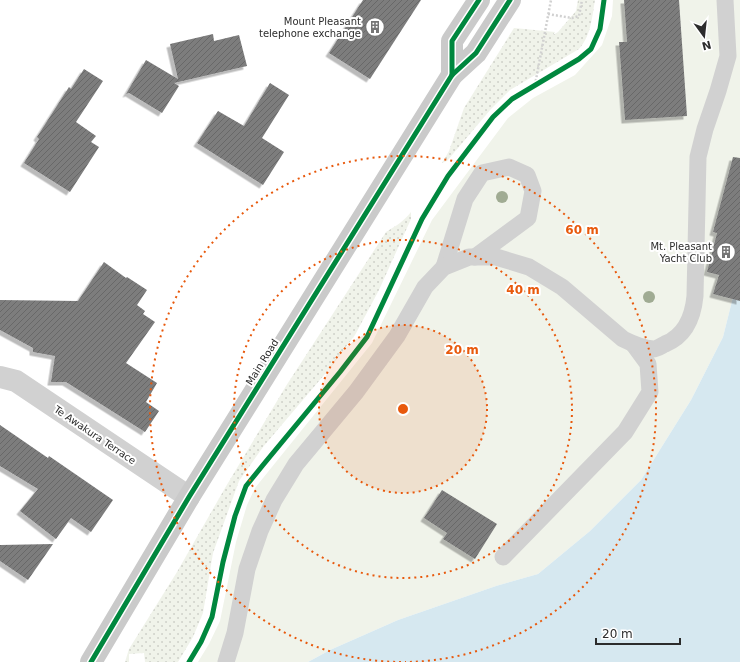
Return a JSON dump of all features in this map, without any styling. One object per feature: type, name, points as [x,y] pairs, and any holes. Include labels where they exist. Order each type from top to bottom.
[{"type":"main road","points":[[452,75],[452,42],[479,0]]},
{"type":"main road","name":"Main Road","points":[[91,662],[189,497],[452,75],[476,53],[510,0]]},
{"type":"street","name":"Te Awakura Terrace","points":[[0,377],[16,381],[189,497]]},
{"type":"lane","points":[[226,662],[235,633],[247,569],[260,531],[274,500],[296,464],[356,392],[397,336],[425,287],[444,267],[469,257],[496,257],[529,266],[562,287],[624,339],[634,345],[654,349],[672,341],[686,326],[693,311],[698,157],[705,129],[728,56],[725,0]]},
{"type":"lane","points":[[444,267],[465,199],[482,173],[509,167],[527,175],[533,191],[528,218],[475,257]]},
{"type":"lane","points":[[503,557],[625,432],[634,419],[650,392],[648,364],[634,345]]},
{"type":"path","points":[[535,85],[551,0]]},
{"type":"path","points":[[548,14],[572,18],[579,16],[582,0]]},
{"type":"path","points":[[529,88],[542,81]]},
{"type":"shaded area","points":[[578,0],[595,0],[589,32],[579,49],[510,90],[491,109],[447,161],[442,163],[449,151],[464,108],[514,28],[555,32],[553,35],[558,32],[576,11]]},
{"type":"shaded area","points":[[613,0],[740,0],[740,269],[723,337],[691,400],[641,480],[590,531],[538,574],[496,586],[398,620],[330,650],[308,662],[198,662],[220,621],[236,542],[247,505],[255,488],[372,343],[432,220],[508,118],[533,98],[575,75],[602,45],[612,16]]},
{"type":"shaded area","points":[[411,212],[411,219],[379,290],[355,335],[330,368],[263,447],[239,481],[213,553],[203,613],[193,637],[178,662],[145,662],[144,653],[129,654],[129,662],[125,662],[129,649],[177,572],[286,386],[386,232],[400,223]]},
{"type":"shaded area","points":[[740,269],[740,662],[308,662],[330,650],[398,620],[496,586],[538,574],[590,531],[641,480],[691,400],[723,337]]},
{"type":"building","name":"Mount Pleasant telephone exchange","points":[[363,0],[421,0],[370,79],[329,53]]},
{"type":"building","points":[[624,0],[679,0],[687,116],[625,120],[619,42],[627,42]]},
{"type":"building","points":[[213,34],[214,41],[239,35],[247,66],[174,83],[179,86],[162,113],[129,93],[126,94],[146,60],[178,79],[170,44]]},
{"type":"building","points":[[84,69],[103,81],[76,122],[96,136],[91,142],[99,147],[70,192],[24,163],[39,139],[37,137],[69,87],[71,89]]},
{"type":"building","points":[[270,83],[289,95],[262,138],[284,152],[263,185],[197,143],[218,111],[244,126]]},
{"type":"building","name":"Mt. Pleasant Yacht Club","points":[[733,157],[740,158],[740,301],[713,294],[719,275],[707,272],[717,233],[713,232]]},
{"type":"building","points":[[104,262],[126,278],[127,277],[147,290],[137,305],[145,311],[143,314],[155,322],[126,363],[157,383],[146,402],[159,411],[145,432],[66,382],[51,382],[55,356],[33,352],[33,348],[0,330],[0,300],[78,301]]},
{"type":"building","points":[[0,425],[48,458],[49,456],[113,500],[91,532],[71,518],[56,539],[20,511],[38,489],[0,466]]},
{"type":"building","points":[[442,490],[497,524],[475,559],[443,539],[447,533],[424,518]]},
{"type":"building","points":[[53,544],[28,580],[0,561],[0,545]]},
{"type":"cycle path","points":[[452,75],[452,41],[479,0]]},
{"type":"cycle path","points":[[91,662],[189,497],[452,75],[476,53],[510,0]]},
{"type":"cycle path","points":[[189,662],[201,642],[212,617],[223,562],[235,516],[246,486],[367,337],[422,219],[448,176],[493,117],[512,99],[579,59],[591,49],[600,29],[604,0]]},
{"type":"place","name":"Mount Pleasant telephone exchange","points":[[375,27]]},
{"type":"place","name":"Mt. Pleasant Yacht Club","points":[[726,252]]}]
